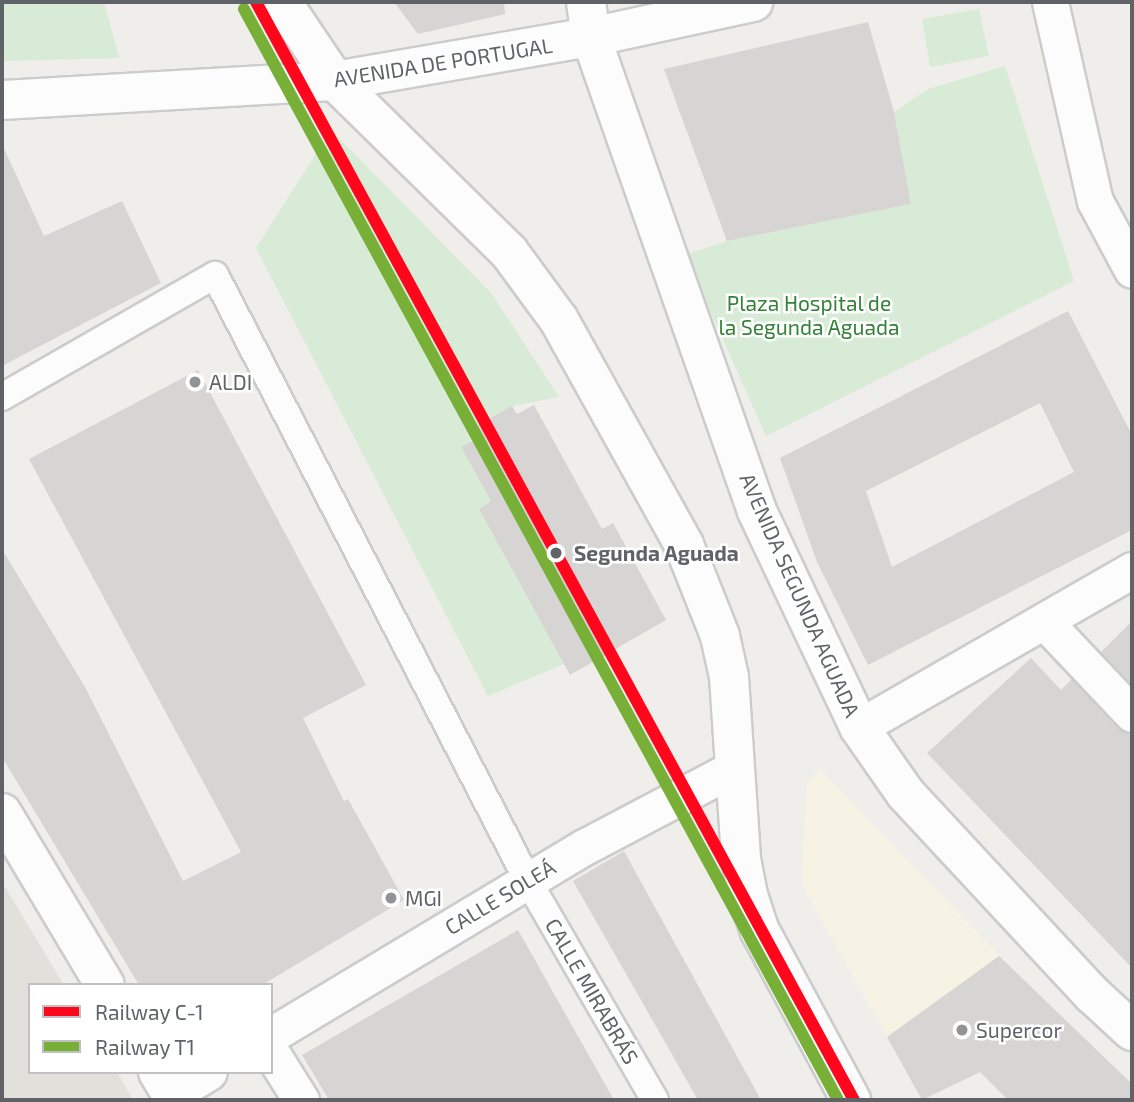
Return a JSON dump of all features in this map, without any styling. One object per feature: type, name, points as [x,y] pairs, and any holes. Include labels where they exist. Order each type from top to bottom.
[{"type":"street","points":[[282,2],[335,81],[509,252],[559,320],[684,545],[708,599],[729,677],[741,859],[760,932],[850,1100]]},
{"type":"street","name":"AVENIDA DE PORTUGAL","points":[[2,100],[335,81],[589,19],[752,2]]},
{"type":"street","points":[[1050,2],[1095,201],[1132,270]]},
{"type":"street","name":"AVENIDA SEGUNDA AGUADA","points":[[589,19],[757,511],[859,727],[905,793],[1093,995],[1132,1031]]},
{"type":"street","name":"CALLE MIRABRÁS","points":[[2,397],[171,304],[215,275],[528,881],[655,1100]]},
{"type":"street","points":[[859,727],[1132,569]]},
{"type":"street","points":[[1044,621],[1132,714]]},
{"type":"street","name":"CALLE SOLEÁ","points":[[273,1034],[528,881],[734,768]]},
{"type":"street","points":[[2,813],[104,983]]},
{"type":"street","points":[[273,1055],[301,1100]]},
{"type":"street","points":[[168,1089],[204,1074]]},
{"type":"shaded area","points":[[820,769],[999,956],[887,1037],[801,882],[807,783]]},
{"type":"shaded area","points":[[2,882],[63,983],[28,983],[28,1074],[118,1074],[133,1100],[2,1100]]},
{"type":"green space","points":[[2,2],[104,2],[119,58],[2,61]]},
{"type":"green space","points":[[979,9],[989,56],[930,67],[922,19]]},
{"type":"green space","name":"Plaza Hospital de la Segunda Aguada","points":[[1005,66],[1074,281],[766,436],[685,255],[727,241],[911,204],[894,112],[928,89]]},
{"type":"green space","points":[[331,130],[492,294],[559,397],[512,406],[476,426],[481,435],[461,447],[491,501],[479,509],[564,664],[488,696],[256,248]]},
{"type":"building","points":[[394,2],[504,2],[505,14],[418,34]]},
{"type":"building","points":[[868,22],[894,112],[911,204],[727,241],[664,69]]},
{"type":"building","points":[[2,144],[44,236],[122,201],[161,283],[2,366]]},
{"type":"building","points":[[1068,311],[1132,435],[1132,530],[868,665],[817,562],[780,458]],"holes":[[[1040,403],[1074,472],[892,567],[866,491]]]},
{"type":"building","points":[[198,370],[366,685],[303,718],[344,801],[348,799],[404,900],[265,983],[138,983],[2,757],[2,549],[85,687],[183,881],[241,852],[29,459]]},
{"type":"building","points":[[534,405],[602,529],[613,523],[666,620],[570,675],[479,509],[491,501],[461,447],[481,436],[476,426],[512,406],[517,414]]},
{"type":"building","points":[[1132,621],[1132,685],[1101,652]]},
{"type":"building","points":[[1031,658],[1061,690],[1072,679],[1117,728],[1132,734],[1132,968],[927,753]]},
{"type":"building","points":[[624,851],[761,1100],[698,1100],[573,881]]},
{"type":"building","points":[[518,930],[614,1100],[329,1100],[302,1055]]},
{"type":"building","points":[[999,956],[1132,1084],[1132,1100],[1008,1100],[980,1072],[922,1100],[887,1037]]},
{"type":"rail line","name":"C-1","points":[[256,2],[854,1100]]},
{"type":"rail line","name":"T1","points":[[244,9],[838,1100]]},
{"type":"place","name":"ALDI","points":[[195,382]]},
{"type":"place","name":"Segunda Aguada","points":[[556,553]]},
{"type":"place","name":"MGI","points":[[391,898]]},
{"type":"place","name":"Supercor","points":[[962,1030]]}]
